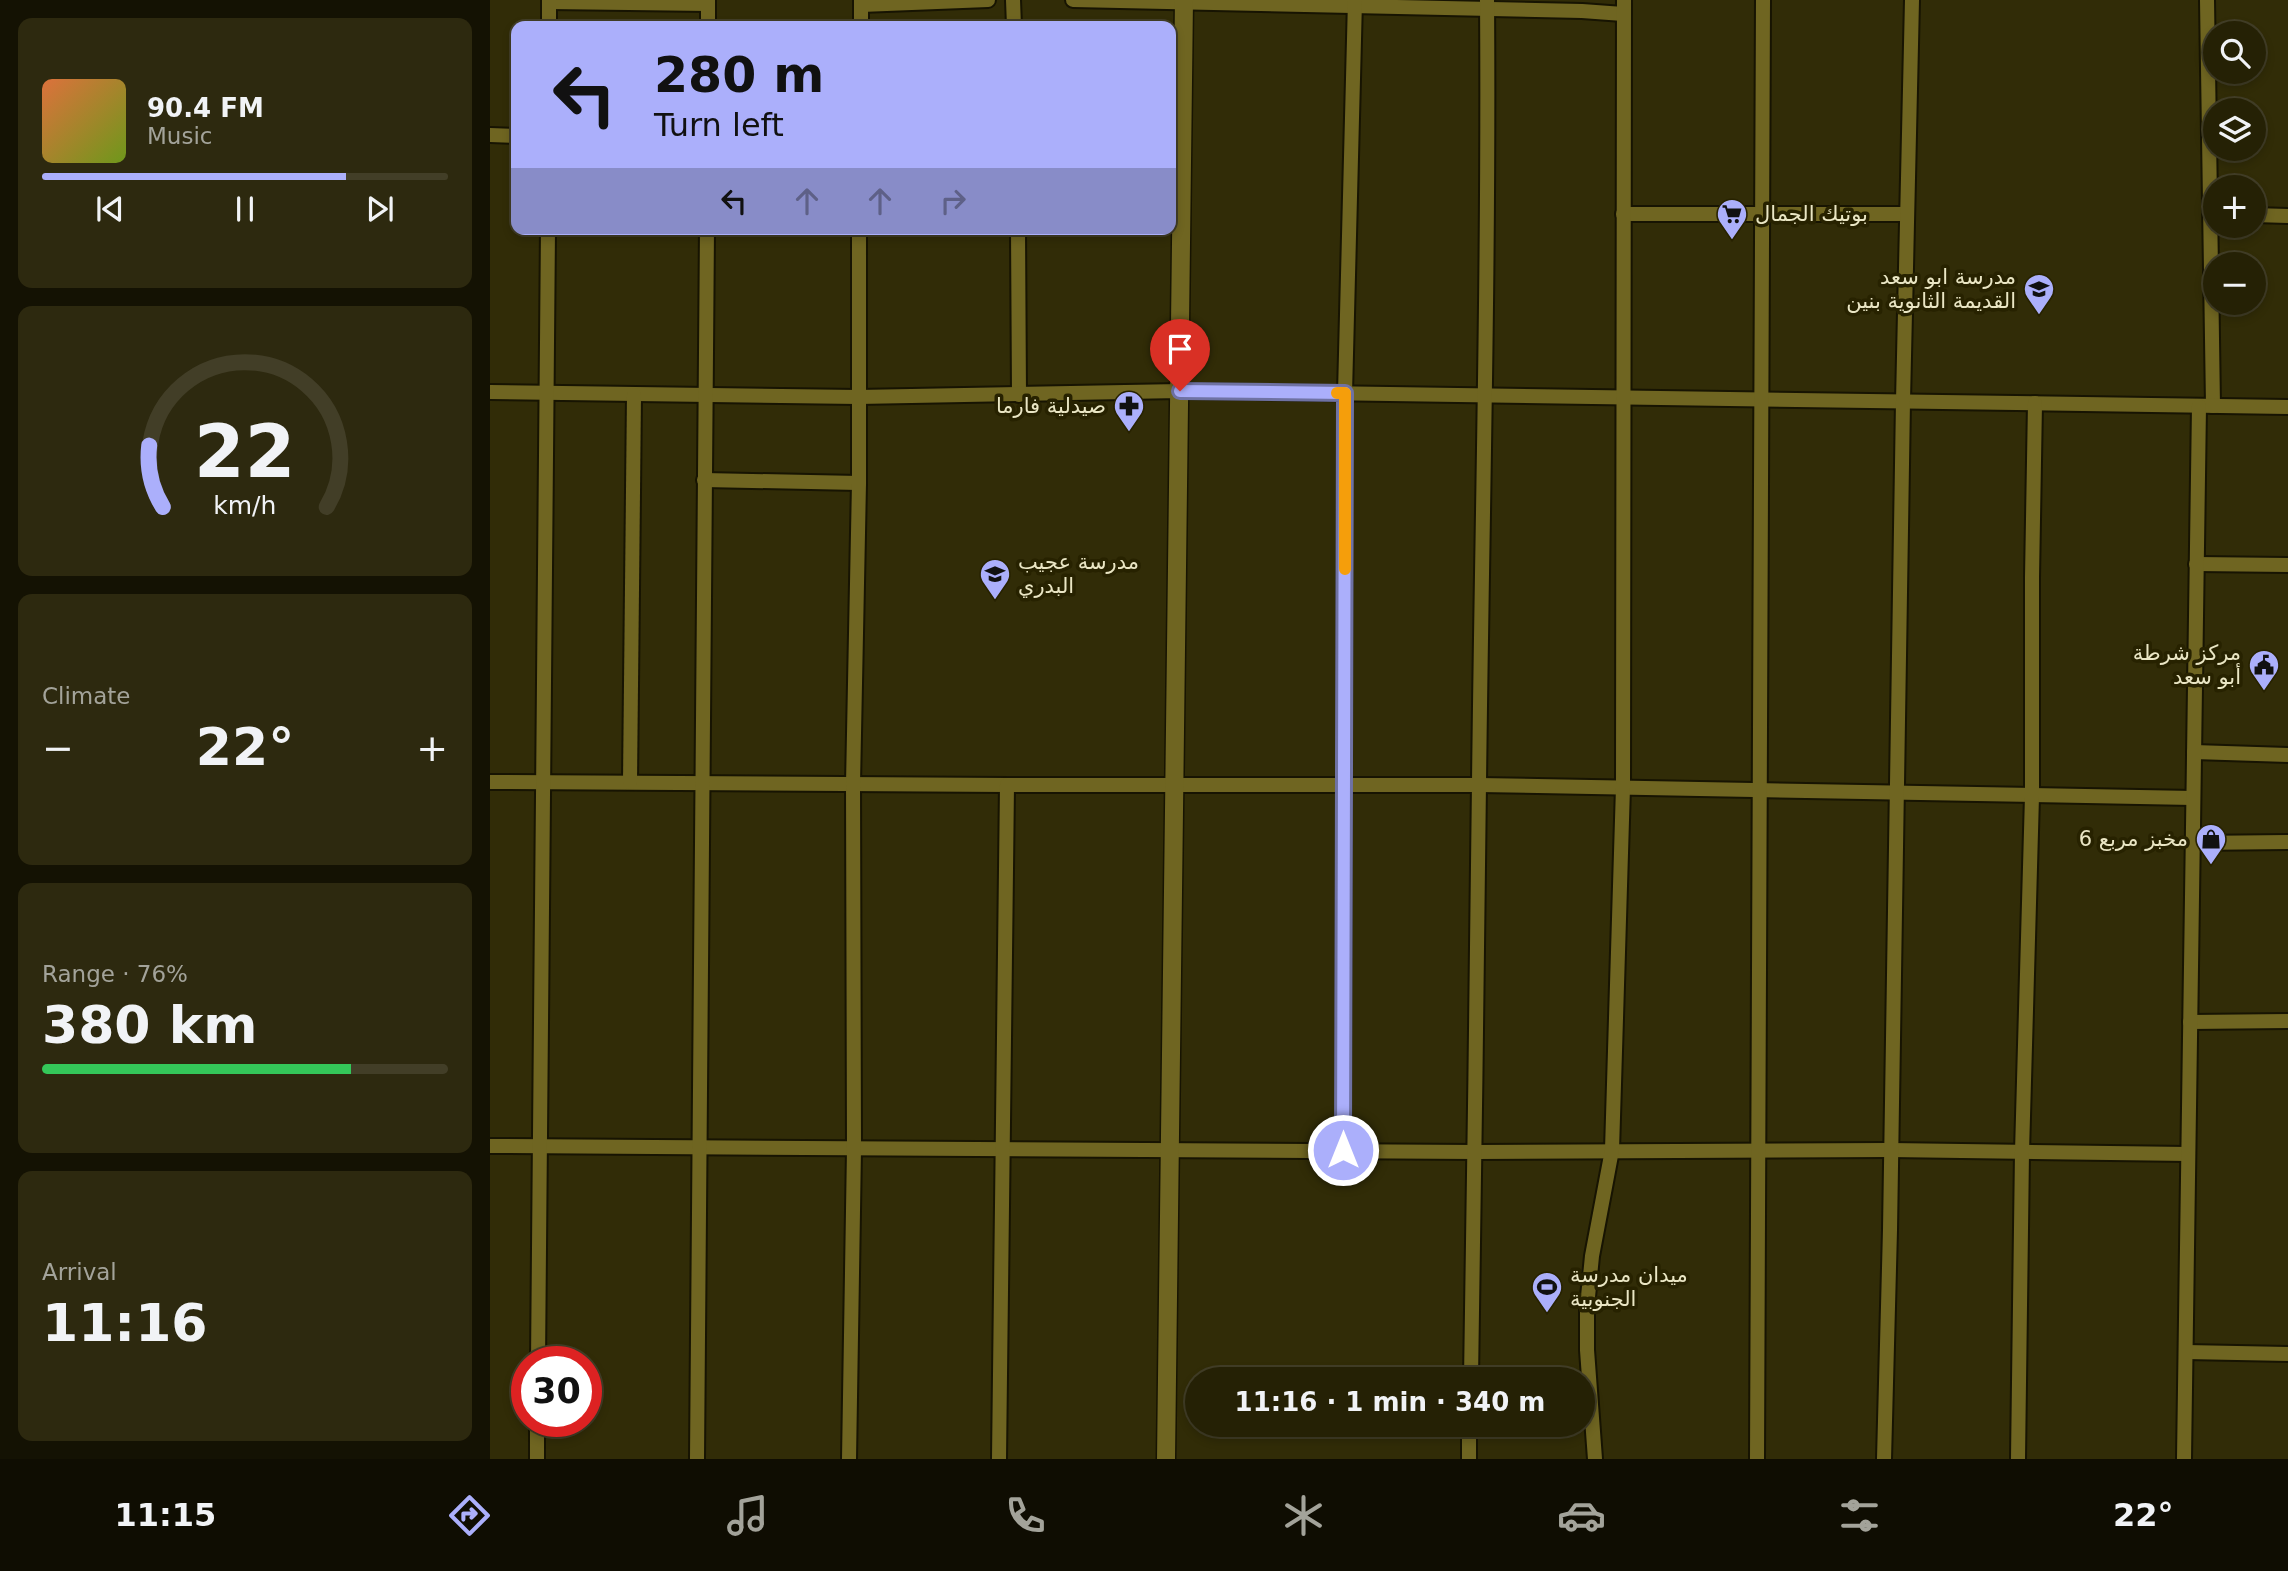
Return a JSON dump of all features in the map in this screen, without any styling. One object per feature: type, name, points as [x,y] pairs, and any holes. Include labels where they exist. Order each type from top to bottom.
[{"type":"street","points":[[861,21],[861,3],[988,0]]},
{"type":"street","points":[[1013,0],[1014,21]]},
{"type":"street","points":[[1073,0],[1624,7],[1623,787],[1612,1150],[1592,1256],[1587,1307],[1587,1350],[1595,1459]]},
{"type":"street","points":[[1758,1459],[1763,0]]},
{"type":"street","points":[[1884,1459],[1902,401],[1912,0]]},
{"type":"street","points":[[2207,0],[2213,175]]},
{"type":"street","points":[[549,21],[549,1],[708,2],[708,21]]},
{"type":"street","points":[[1166,1459],[1184,1]]},
{"type":"street","points":[[1343,1150],[1345,393],[1355,3]]},
{"type":"street","points":[[1471,1367],[1485,395],[1487,4]]},
{"type":"street","points":[[490,135],[511,136]]},
{"type":"street","points":[[1623,214],[1907,214]]},
{"type":"street","points":[[2266,215],[2288,216]]},
{"type":"street","points":[[538,1346],[548,235]]},
{"type":"street","points":[[697,1459],[707,235]]},
{"type":"street","points":[[849,1459],[854,1149],[853,785],[859,483],[859,235]]},
{"type":"street","points":[[1018,235],[1019,394]]},
{"type":"street","points":[[2184,1459],[2196,564],[2213,238]]},
{"type":"street","points":[[490,392],[858,397],[1180,391],[2288,407]]},
{"type":"street","points":[[630,782],[634,395]]},
{"type":"street","points":[[2018,1459],[2021,1153],[2032,796],[2035,404]]},
{"type":"street","points":[[704,480],[859,483]]},
{"type":"street","points":[[2196,564],[2288,565]]},
{"type":"street","points":[[2194,752],[2288,755]]},
{"type":"street","points":[[490,782],[1479,785],[2193,798]]},
{"type":"street","points":[[999,1459],[1007,785]]},
{"type":"street","points":[[2193,843],[2288,842]]},
{"type":"street","points":[[2190,1022],[2288,1021]]},
{"type":"street","points":[[490,1146],[1476,1152],[1890,1150],[2188,1154]]},
{"type":"street","points":[[2186,1352],[2288,1354]]},
{"type":"street","points":[[537,1437],[537,1459]]},
{"type":"street","points":[[1468,1459],[1469,1437]]},
{"type":"slow traffic","points":[[1337,393],[1345,393],[1345,569]]},
{"type":"place","name":"بوتيك الجمال","points":[[1732,241]]},
{"type":"place","name":"مدرسة ابو سعد القديمة الثانوية بنين","points":[[2039,316]]},
{"type":"place","name":"صيدلية فارما","points":[[1129,433]]},
{"type":"place","name":"مدرسة عجيب البدري","points":[[995,601]]},
{"type":"place","name":"مركز شرطة أبو سعد","points":[[2264,692]]},
{"type":"place","name":"مخبز مربع 6","points":[[2211,866]]},
{"type":"place","name":"ميدان مدرسة الجنوبية","points":[[1547,1314]]},
{"type":"route","points":[[1180,391],[1345,393],[1343,1150]]}]
